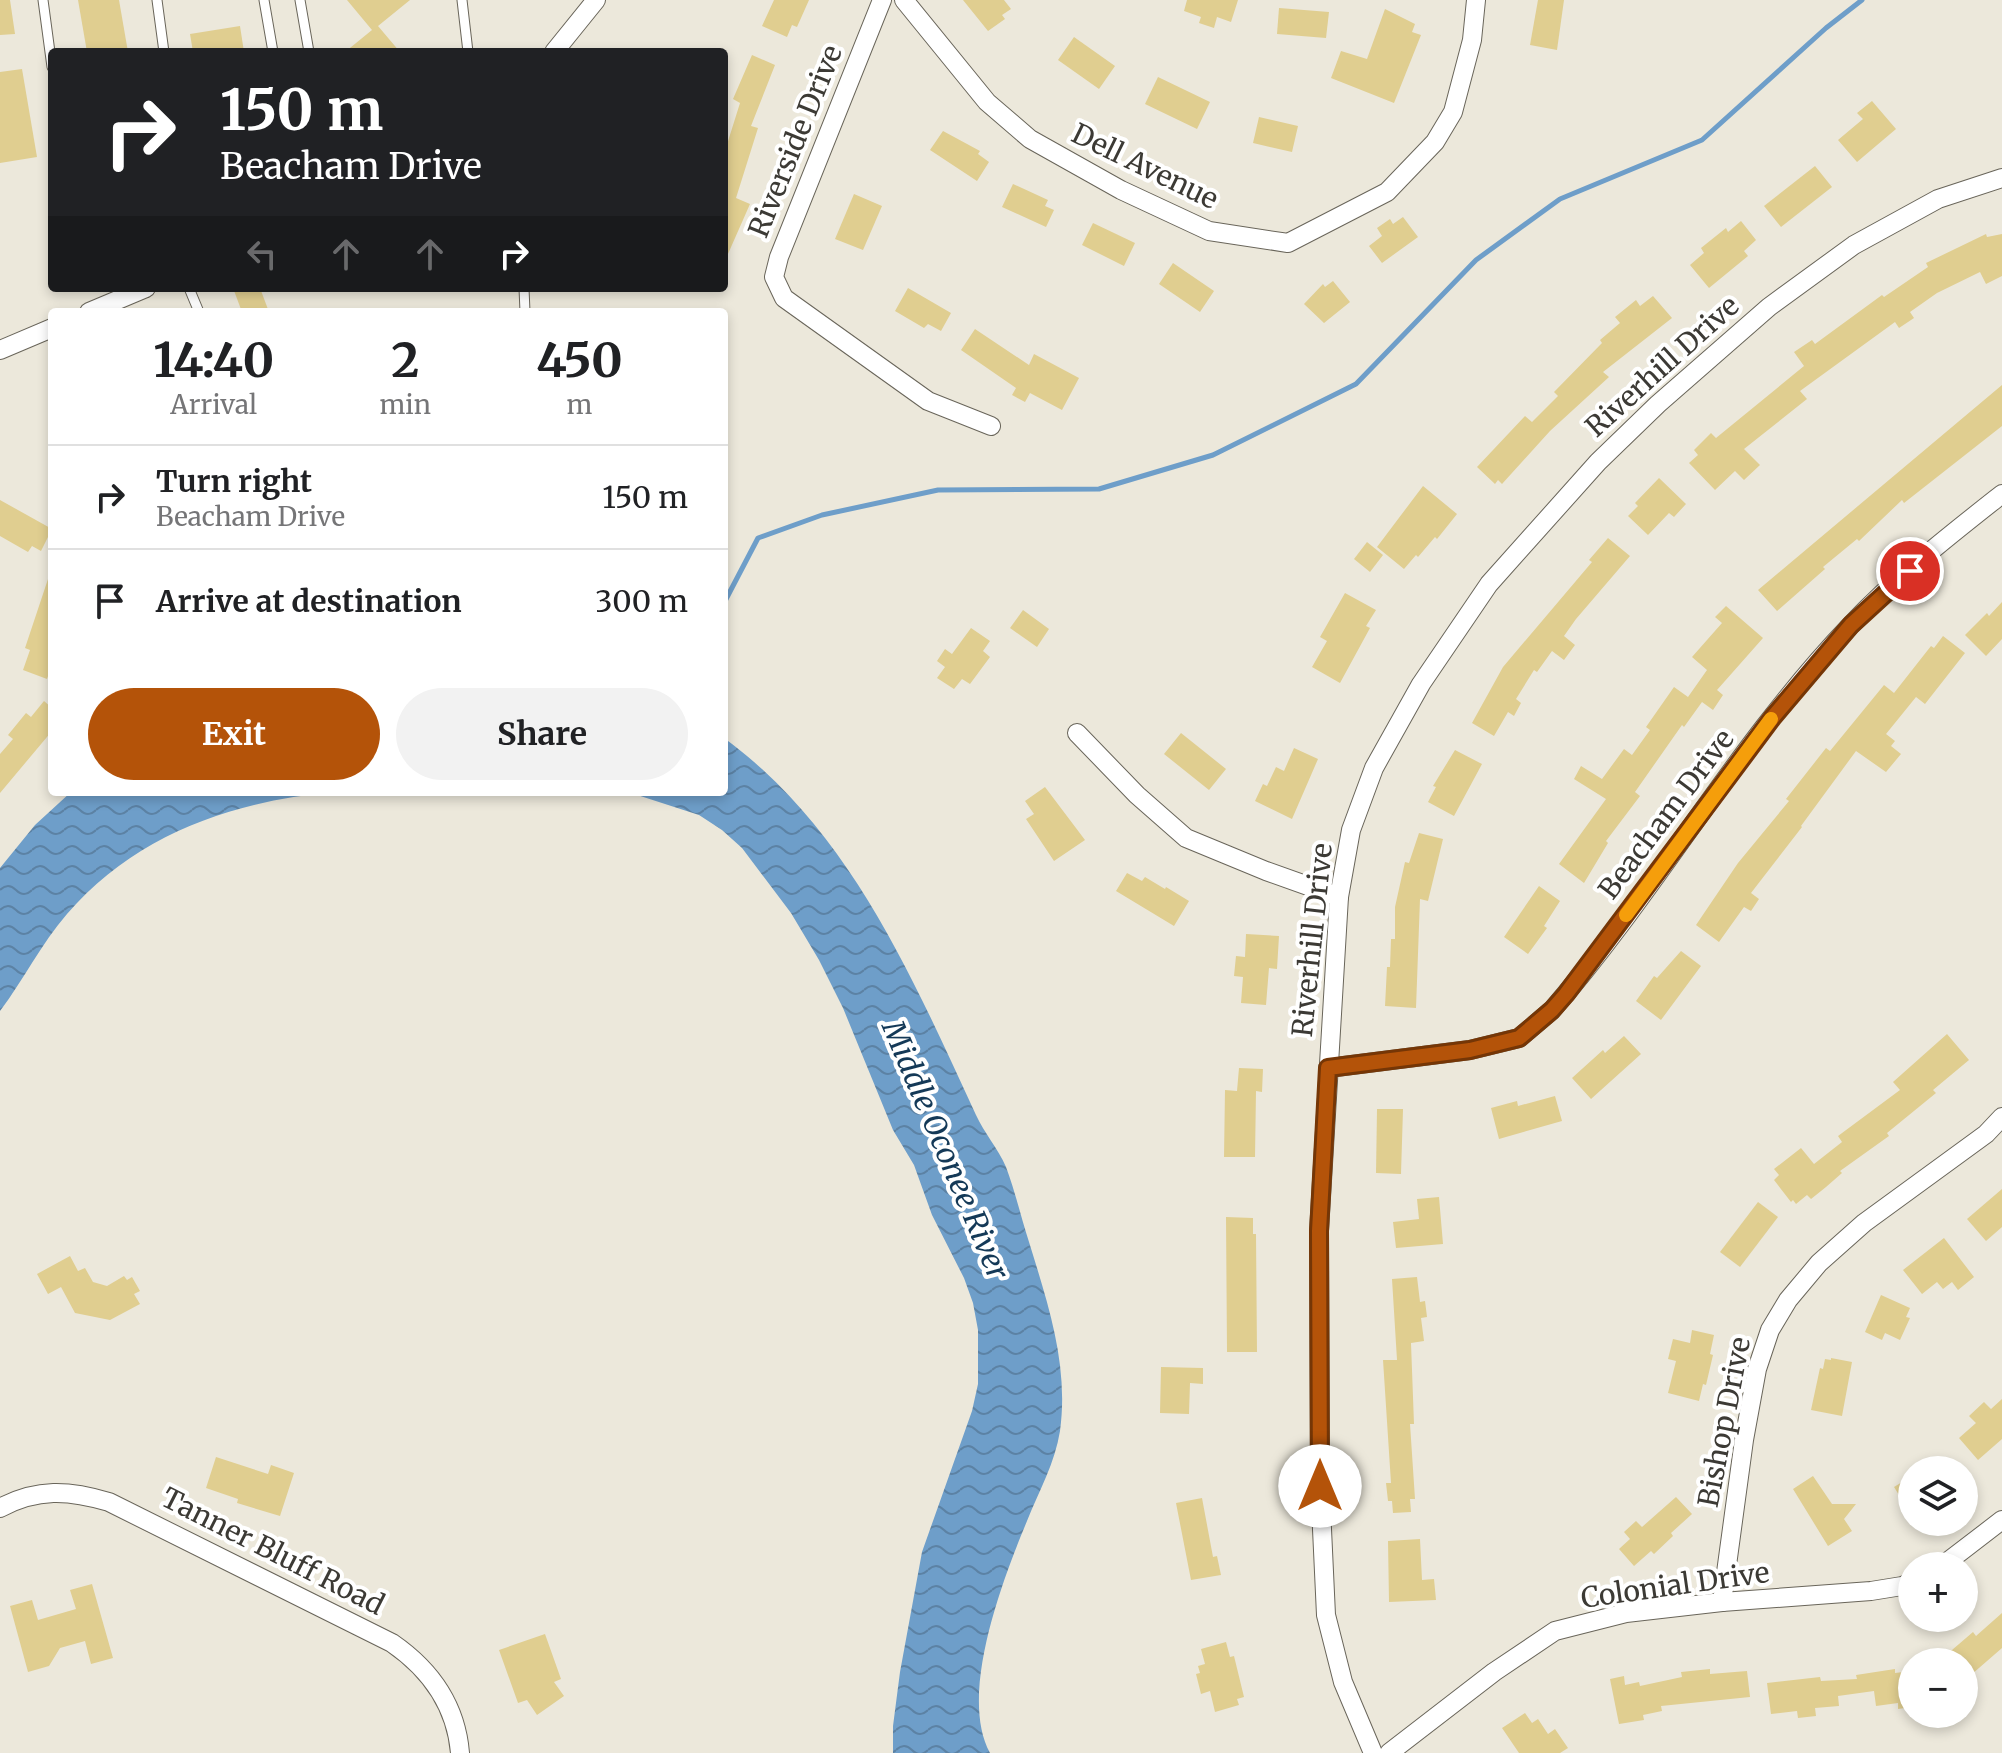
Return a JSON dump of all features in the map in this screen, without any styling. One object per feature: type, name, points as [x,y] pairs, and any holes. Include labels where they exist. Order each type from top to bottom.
[{"type":"street","points":[[557,48],[596,0]]},
{"type":"street","name":"Riverside Drive","points":[[882,0],[779,257],[774,277],[784,298],[928,401],[991,426]]},
{"type":"street","name":"Dell Avenue","points":[[904,0],[987,102],[1030,139],[1121,190],[1209,231],[1288,243],[1387,192],[1435,142],[1453,112],[1472,40],[1476,0]]},
{"type":"street","name":"Riverhill Drive","points":[[1373,1753],[1343,1682],[1326,1615],[1320,1486],[1319,1231],[1339,897],[1351,830],[1374,768],[1421,684],[1489,584],[1598,462],[1658,404],[1769,307],[1854,245],[1938,199],[2002,178]]},
{"type":"street","points":[[98,308],[136,292]]},
{"type":"street","points":[[0,350],[48,330]]},
{"type":"street","name":"Beacham Drive","points":[[1328,1068],[1470,1050],[1519,1038],[1552,1010],[1773,717],[1851,625],[1949,535],[2002,494]]},
{"type":"street","points":[[1077,733],[1137,795],[1186,838],[1339,897]]},
{"type":"street","name":"Bishop Drive","points":[[1722,1602],[1744,1440],[1757,1369],[1770,1330],[1788,1300],[1819,1263],[1864,1223],[1986,1134],[2002,1117]]},
{"type":"street","name":"Tanner Bluff Road","points":[[0,1508],[27,1497],[61,1491],[109,1502],[392,1643],[430,1675],[444,1697],[454,1720],[460,1753]]},
{"type":"street","points":[[1960,1552],[2002,1520]]},
{"type":"street","name":"Colonial Drive","points":[[1389,1753],[1494,1672],[1555,1631],[1626,1613],[1898,1587]]},
{"type":"lane","points":[[43,0],[49,48]]},
{"type":"lane","points":[[157,0],[163,48]]},
{"type":"lane","points":[[264,0],[272,48]]},
{"type":"lane","points":[[300,0],[308,48]]},
{"type":"lane","points":[[462,0],[468,48]]},
{"type":"water","name":"Middle Oconee River","points":[[728,741],[768,775],[808,816],[842,861],[901,959],[979,1122],[1006,1167],[1015,1195],[1050,1312],[1062,1382],[1062,1406],[1058,1443],[1051,1466],[996,1605],[981,1669],[981,1729],[990,1753],[893,1753],[900,1672],[922,1552],[972,1411],[978,1384],[978,1330],[973,1303],[964,1278],[932,1215],[914,1165],[893,1130],[843,1008],[819,960],[791,913],[742,848],[699,815],[640,796],[728,796]]},
{"type":"water","points":[[67,796],[304,796],[223,814],[154,843],[123,863],[94,886],[67,914],[0,1011],[0,868],[35,825]]},
{"type":"building","points":[[0,0],[10,0],[15,34],[0,35]]},
{"type":"building","points":[[78,0],[119,0],[127,48],[86,48]]},
{"type":"building","points":[[347,0],[410,0],[378,26],[397,48],[350,48],[372,30]]},
{"type":"building","points":[[774,0],[809,0],[797,27],[792,25],[787,37],[762,26]]},
{"type":"building","points":[[963,0],[1004,0],[1011,9],[1002,15],[1005,19],[988,31]]},
{"type":"building","points":[[1187,0],[1238,0],[1231,22],[1217,17],[1214,28],[1199,23],[1201,17],[1184,11]]},
{"type":"building","points":[[1538,0],[1564,0],[1557,50],[1530,45]]},
{"type":"building","points":[[1279,8],[1329,12],[1326,38],[1277,34]]},
{"type":"building","points":[[1385,9],[1415,24],[1412,32],[1421,35],[1394,103],[1331,78],[1341,51],[1367,59]]},
{"type":"building","points":[[240,26],[243,48],[192,48],[190,34]]},
{"type":"building","points":[[1074,37],[1115,66],[1099,89],[1058,60]]},
{"type":"building","points":[[752,55],[775,65],[751,126],[758,128],[736,198],[750,204],[728,254],[728,141],[740,103],[733,99]]},
{"type":"building","points":[[22,69],[37,157],[0,163],[0,72]]},
{"type":"building","points":[[1158,77],[1210,102],[1197,129],[1145,104]]},
{"type":"building","points":[[1872,101],[1896,129],[1857,162],[1838,140],[1863,119],[1857,113]]},
{"type":"building","points":[[1259,117],[1298,126],[1292,152],[1253,143]]},
{"type":"building","points":[[943,131],[980,151],[978,154],[989,162],[977,181],[930,150]]},
{"type":"building","points":[[1815,166],[1832,187],[1781,227],[1764,206]]},
{"type":"building","points":[[1013,184],[1048,200],[1045,206],[1054,210],[1046,227],[1002,207]]},
{"type":"building","points":[[854,194],[882,206],[863,250],[835,239]]},
{"type":"building","points":[[1403,217],[1418,237],[1382,263],[1369,246],[1382,236],[1377,228],[1390,219],[1393,224]]},
{"type":"building","points":[[1741,221],[1756,240],[1744,251],[1748,256],[1709,288],[1690,265],[1704,253],[1701,248],[1726,228],[1728,232]]},
{"type":"building","points":[[1093,223],[1135,243],[1124,266],[1082,245]]},
{"type":"building","points":[[1986,234],[1987,237],[2002,234],[2002,276],[1986,284],[1980,272],[1937,293],[1910,312],[1914,318],[1899,328],[1895,322],[1800,391],[1807,399],[1744,449],[1760,465],[1744,480],[1735,471],[1715,490],[1689,463],[1698,455],[1694,450],[1711,433],[1716,438],[1804,366],[1794,352],[1812,340],[1815,344],[1882,295],[1884,297],[1928,267],[1926,263]]},
{"type":"building","points":[[1173,263],[1214,291],[1200,312],[1159,284]]},
{"type":"building","points":[[1333,281],[1350,302],[1324,323],[1304,304],[1323,284],[1325,287]]},
{"type":"building","points":[[908,288],[951,313],[941,331],[928,324],[924,328],[895,311]]},
{"type":"building","points":[[234,292],[262,292],[268,308],[240,308]]},
{"type":"building","points":[[1653,296],[1672,318],[1603,372],[1609,377],[1550,431],[1502,484],[1498,480],[1495,484],[1477,467],[1525,416],[1532,422],[1558,396],[1554,392],[1602,343],[1600,340],[1620,323],[1615,317],[1636,300],[1640,306]]},
{"type":"building","points":[[975,329],[1029,365],[1034,354],[1079,378],[1062,410],[1030,393],[1025,402],[1012,395],[1016,388],[961,350]]},
{"type":"building","points":[[2002,385],[2002,426],[1904,503],[1902,500],[1777,611],[1758,590]]},
{"type":"building","points":[[1659,478],[1686,504],[1674,517],[1669,513],[1648,535],[1628,516],[1638,506],[1635,503]]},
{"type":"building","points":[[1423,486],[1457,514],[1437,539],[1435,537],[1404,569],[1377,547]]},
{"type":"building","points":[[0,500],[48,527],[48,537],[41,551],[32,546],[28,552],[0,536]]},
{"type":"building","points":[[1608,538],[1630,556],[1564,636],[1575,645],[1564,660],[1552,651],[1537,672],[1534,670],[1516,699],[1521,703],[1514,716],[1508,712],[1494,736],[1472,723],[1503,667],[1592,562],[1589,560]]},
{"type":"building","points":[[1367,542],[1383,555],[1370,572],[1354,559]]},
{"type":"building","points":[[48,579],[47,679],[23,670],[30,650],[25,648]]},
{"type":"building","points":[[1345,593],[1376,610],[1366,626],[1370,628],[1340,683],[1312,667],[1327,641],[1320,637]]},
{"type":"building","points":[[2002,602],[2002,639],[1986,656],[1965,635]]},
{"type":"building","points":[[1726,606],[1763,638],[1717,690],[1723,695],[1713,710],[1702,702],[1684,727],[1682,725],[1635,792],[1640,796],[1606,841],[1608,843],[1584,883],[1559,864],[1606,799],[1574,779],[1581,766],[1602,779],[1624,749],[1632,755],[1650,730],[1646,727],[1674,687],[1688,697],[1707,670],[1692,657],[1722,623],[1715,617]]},
{"type":"building","points":[[1023,610],[1049,629],[1037,647],[1010,628]]},
{"type":"building","points":[[971,628],[990,641],[983,651],[990,657],[970,684],[962,679],[954,689],[937,678],[945,667],[937,661],[945,649],[952,654]]},
{"type":"building","points":[[1943,636],[1965,653],[1925,704],[1916,697],[1886,734],[1895,741],[1891,746],[1901,754],[1886,772],[1856,751],[1751,893],[1759,899],[1751,911],[1744,907],[1719,942],[1696,925],[1738,863],[1789,801],[1786,799],[1826,748],[1830,751],[1884,685],[1894,693],[1931,646],[1934,648]]},
{"type":"building","points":[[44,701],[48,704],[48,736],[0,793],[0,754],[13,739],[8,735],[26,713],[31,717]]},
{"type":"building","points":[[1181,733],[1226,769],[1209,790],[1164,754]]},
{"type":"building","points":[[1294,748],[1318,759],[1292,819],[1255,801],[1276,767],[1284,771]]},
{"type":"building","points":[[1455,750],[1482,764],[1454,816],[1428,802],[1436,787],[1433,786]]},
{"type":"building","points":[[1045,787],[1085,840],[1054,861],[1026,819],[1034,814],[1025,801]]},
{"type":"building","points":[[1419,833],[1443,839],[1428,901],[1420,899],[1416,1008],[1385,1006],[1391,939],[1395,939],[1395,907],[1405,862],[1409,863]]},
{"type":"building","points":[[1127,873],[1142,881],[1145,877],[1189,901],[1174,926],[1116,891]]},
{"type":"building","points":[[1539,886],[1560,901],[1544,926],[1547,928],[1528,954],[1504,937]]},
{"type":"building","points":[[1246,934],[1279,936],[1277,969],[1269,968],[1266,1005],[1241,1003],[1243,977],[1234,976],[1236,956],[1245,957]]},
{"type":"building","points":[[1681,951],[1701,966],[1661,1020],[1636,1001],[1654,976],[1657,978]]},
{"type":"building","points":[[1947,1034],[1969,1060],[1933,1090],[1936,1093],[1887,1133],[1889,1136],[1840,1171],[1842,1173],[1811,1199],[1807,1195],[1796,1204],[1793,1200],[1791,1202],[1774,1180],[1779,1175],[1774,1169],[1801,1148],[1814,1164],[1842,1142],[1838,1136],[1900,1090],[1893,1082]]},
{"type":"building","points":[[1624,1036],[1641,1054],[1591,1099],[1572,1078]]},
{"type":"building","points":[[1239,1068],[1263,1069],[1262,1092],[1256,1091],[1255,1157],[1224,1157],[1225,1090],[1237,1091]]},
{"type":"building","points":[[1555,1096],[1562,1121],[1499,1139],[1491,1108],[1517,1101],[1518,1106]]},
{"type":"building","points":[[1377,1109],[1403,1109],[1401,1174],[1376,1173]]},
{"type":"building","points":[[2002,1189],[2002,1227],[1986,1241],[1967,1219]]},
{"type":"building","points":[[1439,1197],[1443,1244],[1396,1248],[1393,1222],[1419,1219],[1417,1199]]},
{"type":"building","points":[[1758,1202],[1778,1217],[1740,1267],[1720,1252]]},
{"type":"building","points":[[1226,1217],[1253,1218],[1253,1234],[1256,1234],[1257,1352],[1227,1352]]},
{"type":"building","points":[[1944,1238],[1974,1277],[1958,1290],[1952,1282],[1943,1289],[1937,1282],[1922,1294],[1903,1270]]},
{"type":"building","points":[[70,1256],[78,1271],[85,1268],[93,1282],[107,1286],[124,1276],[127,1280],[132,1277],[140,1291],[134,1294],[140,1304],[110,1320],[75,1313],[61,1287],[48,1294],[37,1274]]},
{"type":"building","points":[[1417,1277],[1420,1302],[1425,1301],[1427,1317],[1421,1318],[1424,1341],[1411,1343],[1414,1424],[1410,1424],[1415,1499],[1410,1499],[1411,1512],[1393,1513],[1386,1483],[1391,1483],[1383,1360],[1397,1360],[1392,1279]]},
{"type":"building","points":[[1881,1295],[1910,1308],[1906,1317],[1910,1318],[1900,1340],[1885,1333],[1882,1340],[1865,1332]]},
{"type":"building","points":[[1692,1330],[1714,1335],[1710,1354],[1713,1355],[1699,1401],[1668,1393],[1676,1361],[1668,1359],[1673,1339],[1690,1343]]},
{"type":"building","points":[[1825,1359],[1852,1362],[1842,1416],[1811,1410],[1820,1368],[1823,1369]]},
{"type":"building","points":[[1161,1367],[1203,1368],[1203,1384],[1190,1383],[1189,1414],[1160,1413]]},
{"type":"building","points":[[2002,1399],[2002,1439],[1978,1460],[1978,1456],[1959,1438],[1976,1423],[1969,1416],[1984,1402],[1991,1409]]},
{"type":"building","points":[[216,1457],[268,1474],[271,1465],[294,1473],[280,1516],[237,1503],[238,1499],[206,1488]]},
{"type":"building","points":[[1813,1476],[1832,1504],[1856,1504],[1844,1519],[1852,1531],[1828,1546],[1793,1489]]},
{"type":"building","points":[[1676,1497],[1692,1514],[1654,1554],[1651,1551],[1634,1566],[1619,1549],[1630,1539],[1624,1532],[1636,1521],[1642,1527]]},
{"type":"building","points":[[1202,1498],[1213,1557],[1217,1556],[1221,1575],[1191,1580],[1176,1503]]},
{"type":"building","points":[[1420,1539],[1422,1580],[1434,1579],[1436,1600],[1389,1602],[1388,1541]]},
{"type":"building","points":[[92,1584],[113,1658],[91,1664],[85,1641],[60,1648],[49,1666],[28,1672],[10,1606],[32,1600],[38,1620],[76,1609],[70,1590]]},
{"type":"building","points":[[2002,1613],[2002,1648],[1978,1669],[1978,1648],[1954,1648],[1973,1632],[1976,1636]]},
{"type":"building","points":[[545,1634],[561,1679],[554,1682],[564,1696],[537,1715],[527,1700],[518,1703],[499,1650]]},
{"type":"building","points":[[1226,1642],[1230,1657],[1234,1656],[1244,1697],[1237,1699],[1239,1705],[1215,1712],[1210,1691],[1201,1694],[1196,1674],[1200,1673],[1198,1666],[1205,1664],[1201,1649]]},
{"type":"building","points":[[1710,1669],[1710,1674],[1747,1671],[1750,1697],[1661,1706],[1662,1711],[1643,1715],[1644,1720],[1619,1724],[1610,1679],[1624,1676],[1625,1685],[1639,1682],[1640,1686],[1682,1677],[1681,1672]]},
{"type":"building","points":[[1895,1669],[1895,1673],[1898,1673],[1898,1703],[1876,1706],[1874,1691],[1838,1696],[1839,1706],[1815,1708],[1816,1716],[1798,1718],[1797,1711],[1771,1714],[1767,1683],[1820,1677],[1821,1681],[1857,1679],[1856,1675]]},
{"type":"building","points":[[1525,1713],[1532,1723],[1538,1719],[1548,1734],[1555,1729],[1568,1748],[1560,1753],[1519,1753],[1502,1728]]},
{"type":"waterway","points":[[728,595],[758,538],[822,515],[938,490],[1099,489],[1213,455],[1356,384],[1476,260],[1560,199],[1702,140],[1826,28],[1862,0]]},
{"type":"slow traffic","points":[[1626,915],[1771,719]]},
{"type":"route","points":[[1320,1486],[1319,1231],[1328,1068],[1470,1050],[1519,1038],[1536,1024],[1566,994],[1773,717],[1851,625],[1910,571]]}]
